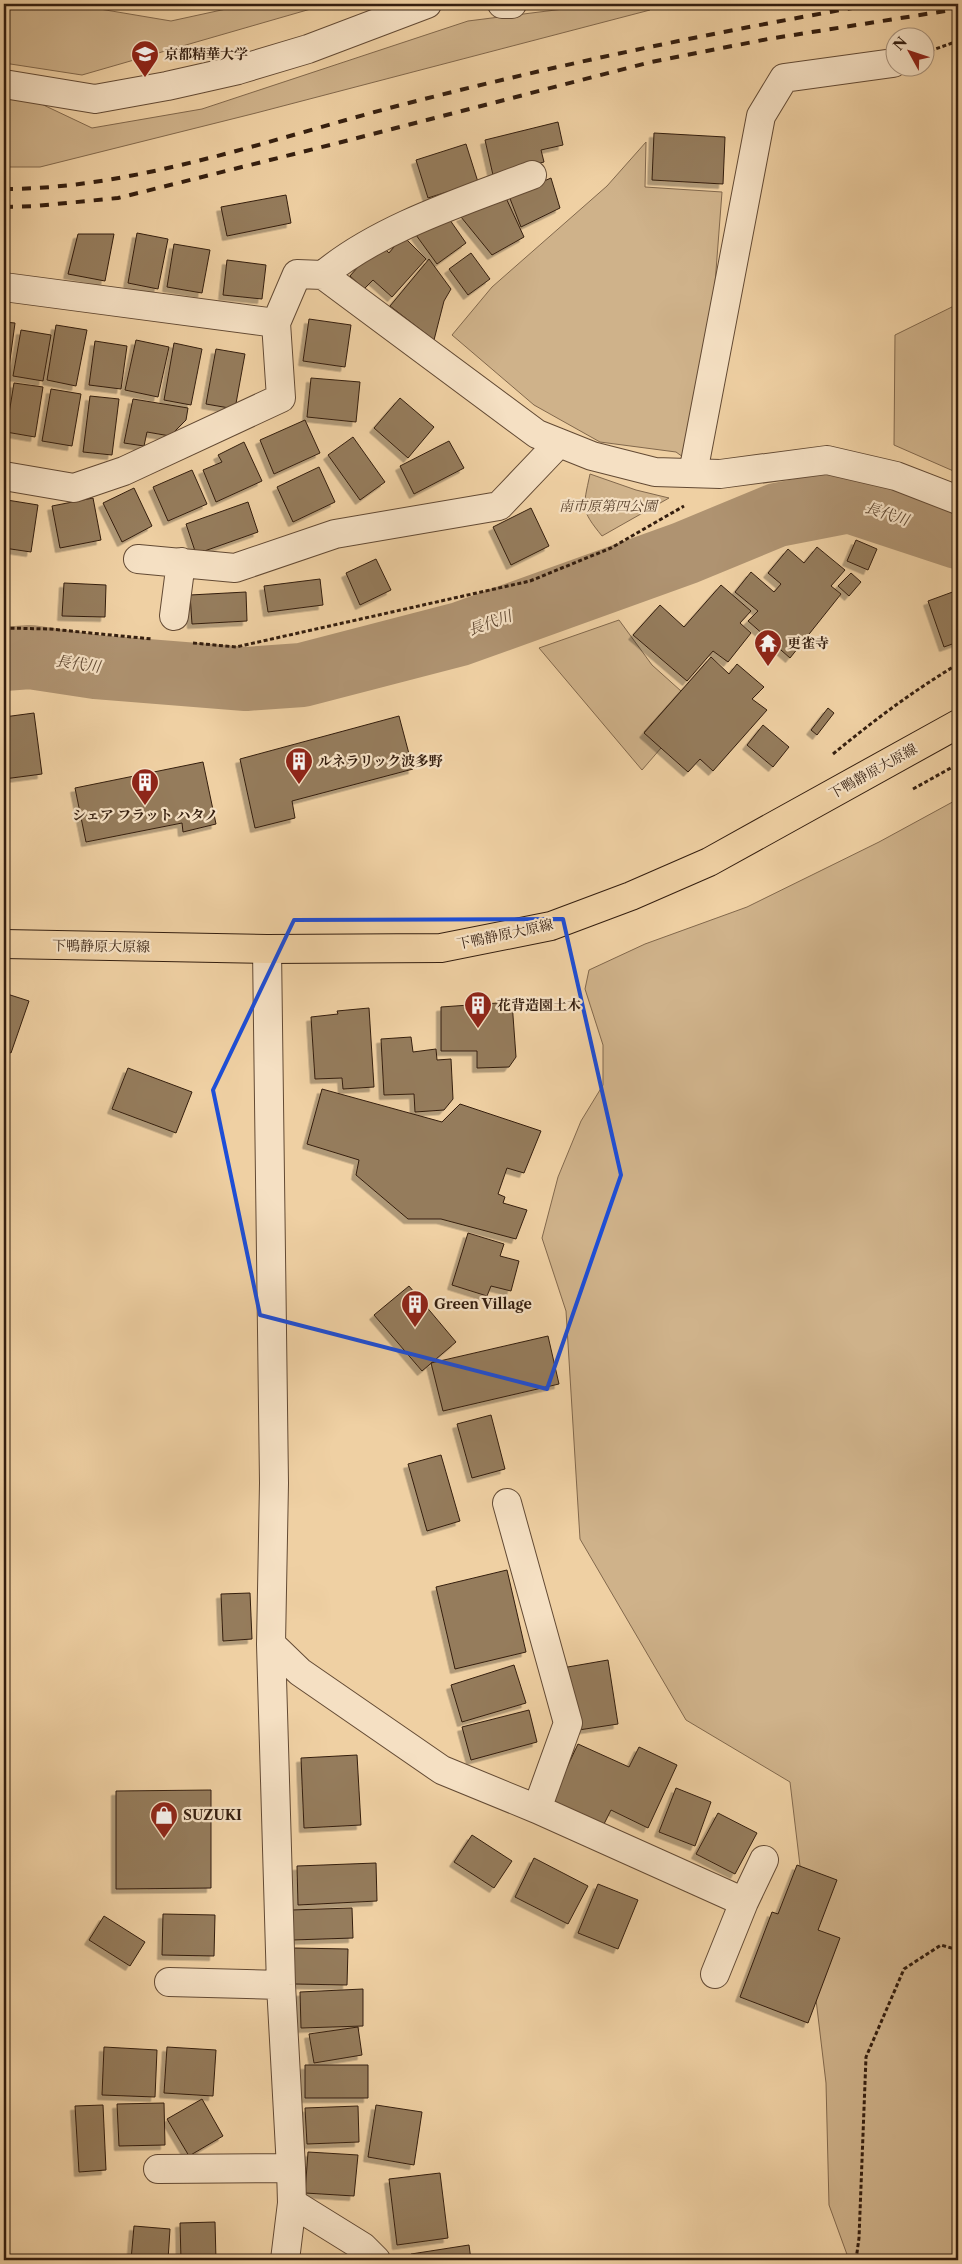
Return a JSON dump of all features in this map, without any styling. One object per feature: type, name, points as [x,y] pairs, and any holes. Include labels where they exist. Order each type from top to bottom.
[{"type":"main road","name":"下鴨静原大原線","points":[[4,944],[266,949],[440,948],[551,926],[631,896],[709,862],[958,724]]},
{"type":"street","points":[[4,84],[95,99],[158,88],[238,70],[308,49],[426,4]]},
{"type":"street","points":[[693,473],[761,116],[784,78],[884,63]]},
{"type":"street","points":[[322,275],[343,258],[431,213],[532,175]]},
{"type":"street","points":[[4,476],[74,488],[124,471],[281,398],[276,323],[297,274],[322,275],[536,434],[592,456],[655,472],[720,474],[827,460],[896,476],[958,500]]},
{"type":"street","points":[[4,287],[276,323]]},
{"type":"street","points":[[138,558],[235,568],[335,534],[499,506],[559,443]]},
{"type":"street","points":[[174,616],[181,562]]},
{"type":"street","points":[[266,949],[274,1483],[271,1644],[281,1984],[292,2203],[285,2260]]},
{"type":"street","points":[[507,1503],[568,1723],[537,1808]]},
{"type":"street","points":[[271,1644],[300,1672],[442,1770],[537,1808],[744,1902]]},
{"type":"street","points":[[715,1974],[744,1902],[764,1860]]},
{"type":"street","points":[[168,1982],[281,1984]]},
{"type":"street","points":[[158,2169],[291,2168]]},
{"type":"street","points":[[292,2203],[363,2247],[376,2260]]},
{"type":"path","points":[[934,49],[958,41]]},
{"type":"path","points":[[187,642],[236,647],[530,581],[611,548],[690,503],[720,474]]},
{"type":"path","points":[[4,628],[50,629],[158,639]]},
{"type":"path","points":[[832,755],[876,718],[920,687],[958,664]]},
{"type":"path","points":[[856,2260],[859,2238],[866,2057],[904,1969],[941,1945],[958,1950]]},
{"type":"highlighted area","points":[[563,919],[621,1175],[547,1389],[260,1315],[213,1090],[294,920]]},
{"type":"green space","points":[[4,4],[70,4],[171,21],[249,4],[328,4],[82,75],[4,63]]},
{"type":"green space","points":[[603,4],[648,4],[650,10],[256,113],[40,167],[4,167],[4,97],[35,101],[92,128],[202,109],[468,21]]},
{"type":"green space","points":[[646,142],[645,187],[722,192],[714,297],[683,457],[676,452],[600,442],[534,405],[452,335],[492,287],[607,186]]},
{"type":"green space","points":[[958,304],[958,473],[894,445],[895,335]]},
{"type":"green space","name":"南市原第四公園","points":[[590,474],[636,490],[669,498],[602,536],[590,520],[585,508]]},
{"type":"green space","points":[[619,620],[652,665],[681,691],[644,732],[661,748],[642,770],[539,648]]},
{"type":"green space","points":[[958,799],[958,2260],[849,2260],[829,2205],[826,2083],[790,1782],[686,1720],[580,1539],[566,1311],[542,1238],[558,1177],[581,1121],[603,1085],[603,1045],[585,989],[589,970],[645,944],[747,907],[879,842]]},
{"type":"building","points":[[558,122],[563,145],[541,150],[544,162],[493,175],[485,140]]},
{"type":"building","points":[[654,133],[725,137],[723,184],[652,180]]},
{"type":"building","points":[[466,144],[478,182],[428,198],[416,160]]},
{"type":"building","points":[[551,178],[560,208],[521,227],[509,196]]},
{"type":"building","points":[[286,195],[291,223],[227,236],[221,207]]},
{"type":"building","points":[[506,198],[524,237],[492,255],[461,217]]},
{"type":"building","points":[[445,213],[466,243],[437,264],[416,235]]},
{"type":"building","points":[[137,233],[168,239],[158,289],[128,283]]},
{"type":"building","points":[[78,234],[114,234],[105,281],[68,274]]},
{"type":"building","points":[[403,236],[426,259],[392,297],[373,280],[364,289],[350,276],[372,251],[383,247],[389,253]]},
{"type":"building","points":[[174,244],[210,250],[202,293],[167,287]]},
{"type":"building","points":[[471,253],[490,279],[468,295],[449,269]]},
{"type":"building","points":[[429,259],[451,289],[444,301],[434,340],[390,306]]},
{"type":"building","points":[[227,260],[266,265],[262,299],[223,295]]},
{"type":"building","points":[[309,319],[351,325],[345,367],[303,361]]},
{"type":"building","points":[[4,322],[15,323],[8,375],[4,374]]},
{"type":"building","points":[[56,325],[87,330],[76,386],[47,380]]},
{"type":"building","points":[[21,330],[51,335],[43,381],[13,376]]},
{"type":"building","points":[[136,340],[169,347],[158,397],[125,390]]},
{"type":"building","points":[[95,341],[127,346],[121,389],[89,385]]},
{"type":"building","points":[[174,343],[202,349],[191,405],[164,400]]},
{"type":"building","points":[[216,349],[245,354],[235,409],[206,404]]},
{"type":"building","points":[[311,378],[360,382],[356,422],[307,417]]},
{"type":"building","points":[[14,383],[43,387],[35,437],[6,432]]},
{"type":"building","points":[[4,384],[7,384],[4,405]]},
{"type":"building","points":[[51,389],[81,394],[72,446],[42,441]]},
{"type":"building","points":[[90,396],[119,399],[112,455],[83,452]]},
{"type":"building","points":[[400,398],[434,427],[408,458],[374,428]]},
{"type":"building","points":[[133,399],[188,408],[186,420],[170,436],[147,432],[144,446],[124,443]]},
{"type":"building","points":[[305,420],[320,453],[274,474],[260,440]]},
{"type":"building","points":[[353,437],[385,482],[360,500],[328,455]]},
{"type":"building","points":[[449,441],[464,468],[414,494],[400,466]]},
{"type":"building","points":[[244,442],[262,481],[216,502],[203,470],[222,462],[218,455]]},
{"type":"building","points":[[319,467],[335,502],[293,522],[277,487]]},
{"type":"building","points":[[192,470],[207,504],[168,521],[153,487]]},
{"type":"building","points":[[134,488],[152,526],[122,542],[103,503]]},
{"type":"building","points":[[93,498],[101,540],[60,548],[52,506]]},
{"type":"building","points":[[7,500],[38,505],[31,552],[4,548],[4,523]]},
{"type":"building","points":[[248,502],[258,532],[196,554],[186,524]]},
{"type":"building","points":[[531,508],[549,546],[511,565],[493,527]]},
{"type":"building","points":[[856,540],[877,549],[868,570],[847,561]]},
{"type":"building","points":[[817,547],[845,570],[831,586],[841,594],[790,658],[748,621],[758,611],[735,592],[751,572],[774,592],[781,584],[768,573],[788,549],[804,563]]},
{"type":"building","points":[[376,559],[391,590],[360,605],[346,573]]},
{"type":"building","points":[[851,573],[861,582],[849,596],[838,586]]},
{"type":"building","points":[[320,579],[323,605],[268,612],[264,586]]},
{"type":"building","points":[[64,583],[106,585],[105,617],[62,616]]},
{"type":"building","points":[[721,585],[751,611],[740,623],[751,633],[728,662],[713,651],[687,681],[633,635],[660,605],[684,627]]},
{"type":"building","points":[[958,590],[958,642],[944,647],[928,601]]},
{"type":"building","points":[[246,592],[247,621],[192,624],[190,595]]},
{"type":"building","points":[[711,657],[729,674],[737,664],[764,687],[752,699],[767,710],[713,771],[700,759],[688,772],[644,733]]},
{"type":"building","points":[[828,708],[834,713],[817,735],[811,730]]},
{"type":"building","points":[[34,713],[42,774],[4,779],[4,717]]},
{"type":"building","name":"ルネラリック波多野","points":[[399,716],[413,769],[292,801],[295,818],[255,828],[240,759]]},
{"type":"building","points":[[763,725],[789,747],[773,767],[747,745]]},
{"type":"building","name":"シェア フラット ハタノ","points":[[203,762],[216,824],[183,832],[182,823],[86,842],[75,788]]},
{"type":"building","points":[[4,993],[29,1001],[11,1053],[4,1050]]},
{"type":"building","name":"花背造園土木","points":[[512,1002],[516,1057],[509,1067],[477,1068],[477,1051],[441,1051],[441,1007]]},
{"type":"building","points":[[369,1008],[374,1087],[343,1089],[342,1078],[315,1079],[311,1017],[338,1014],[337,1011]]},
{"type":"building","points":[[411,1037],[413,1052],[436,1049],[437,1060],[451,1059],[453,1099],[444,1110],[415,1112],[414,1094],[384,1095],[381,1039]]},
{"type":"building","points":[[128,1068],[192,1092],[176,1133],[112,1109]]},
{"type":"building","points":[[322,1089],[442,1122],[460,1104],[541,1131],[524,1173],[507,1168],[498,1194],[505,1197],[503,1203],[527,1210],[516,1239],[441,1219],[408,1219],[356,1175],[359,1160],[307,1144]]},
{"type":"building","points":[[468,1233],[504,1244],[500,1256],[519,1261],[511,1291],[491,1286],[487,1296],[452,1285]]},
{"type":"building","name":"Green Village","points":[[409,1286],[456,1342],[422,1371],[374,1315]]},
{"type":"building","points":[[548,1336],[559,1384],[443,1411],[431,1363]]},
{"type":"building","points":[[491,1415],[505,1469],[472,1478],[457,1424]]},
{"type":"building","points":[[441,1455],[460,1521],[427,1531],[408,1464]]},
{"type":"building","points":[[507,1570],[526,1652],[455,1669],[436,1587]]},
{"type":"building","points":[[250,1593],[252,1639],[223,1641],[221,1594]]},
{"type":"building","points":[[608,1660],[618,1724],[572,1731],[562,1668]]},
{"type":"building","points":[[514,1665],[526,1703],[462,1722],[451,1685]]},
{"type":"building","points":[[529,1710],[537,1742],[471,1760],[462,1727]]},
{"type":"building","points":[[578,1744],[629,1767],[639,1747],[677,1765],[648,1828],[611,1810],[603,1826],[551,1801]]},
{"type":"building","points":[[357,1755],[361,1825],[304,1828],[301,1758]]},
{"type":"building","points":[[676,1788],[711,1802],[695,1846],[659,1832]]},
{"type":"building","name":"SUZUKI","points":[[211,1790],[211,1888],[116,1889],[116,1791]]},
{"type":"building","points":[[718,1813],[757,1833],[735,1874],[696,1854]]},
{"type":"building","points":[[472,1835],[512,1861],[494,1888],[454,1862]]},
{"type":"building","points":[[534,1858],[588,1886],[568,1924],[515,1897]]},
{"type":"building","points":[[376,1863],[377,1901],[298,1905],[297,1866]]},
{"type":"building","points":[[797,1865],[837,1880],[818,1930],[840,1938],[808,2023],[740,1997],[772,1912],[778,1914]]},
{"type":"building","points":[[598,1884],[638,1900],[618,1949],[578,1933]]},
{"type":"building","points":[[352,1908],[353,1938],[292,1940],[291,1910]]},
{"type":"building","points":[[163,1914],[215,1915],[214,1956],[162,1955]]},
{"type":"building","points":[[104,1916],[145,1942],[130,1966],[89,1940]]},
{"type":"building","points":[[294,1948],[348,1949],[347,1985],[294,1984]]},
{"type":"building","points":[[363,1989],[363,2026],[301,2028],[300,1992]]},
{"type":"building","points":[[358,2027],[362,2055],[314,2063],[309,2034]]},
{"type":"building","points":[[104,2047],[157,2050],[155,2097],[102,2095]]},
{"type":"building","points":[[167,2047],[216,2050],[213,2096],[164,2093]]},
{"type":"building","points":[[305,2065],[368,2065],[368,2098],[305,2098]]},
{"type":"building","points":[[202,2099],[223,2136],[189,2156],[167,2119]]},
{"type":"building","points":[[164,2103],[165,2145],[119,2146],[117,2104]]},
{"type":"building","points":[[103,2105],[106,2170],[79,2172],[75,2106]]},
{"type":"building","points":[[376,2105],[422,2112],[414,2165],[368,2157]]},
{"type":"building","points":[[358,2106],[359,2142],[307,2144],[305,2108]]},
{"type":"building","points":[[308,2152],[358,2155],[354,2196],[305,2193]]},
{"type":"building","points":[[440,2173],[448,2238],[397,2245],[389,2179]]},
{"type":"building","points":[[215,2222],[216,2260],[181,2260],[180,2223]]},
{"type":"building","points":[[134,2226],[170,2229],[168,2260],[131,2260]]},
{"type":"building","points":[[469,2245],[471,2260],[412,2260],[411,2254]]},
{"type":"waterway","name":"長代川","points":[[4,659],[30,657],[96,667],[246,679],[302,675],[460,634],[685,553],[777,515],[849,501],[958,537]]},
{"type":"railway","points":[[4,189],[53,187],[103,181],[152,171],[252,147],[397,106],[575,63],[755,26],[875,4]]},
{"type":"railway","points":[[4,207],[36,206],[118,198],[651,62],[768,39],[958,9]]},
{"type":"place","name":"京都精華大学","points":[[145,78]]},
{"type":"place","name":"更雀寺","points":[[768,667]]},
{"type":"place","name":"ルネラリック波多野","points":[[299,785]]},
{"type":"place","name":"シェア フラット ハタノ","points":[[145,806]]},
{"type":"place","name":"花背造園土木","points":[[478,1029]]},
{"type":"place","name":"Green Village","points":[[415,1328]]},
{"type":"place","name":"SUZUKI","points":[[164,1839]]}]
